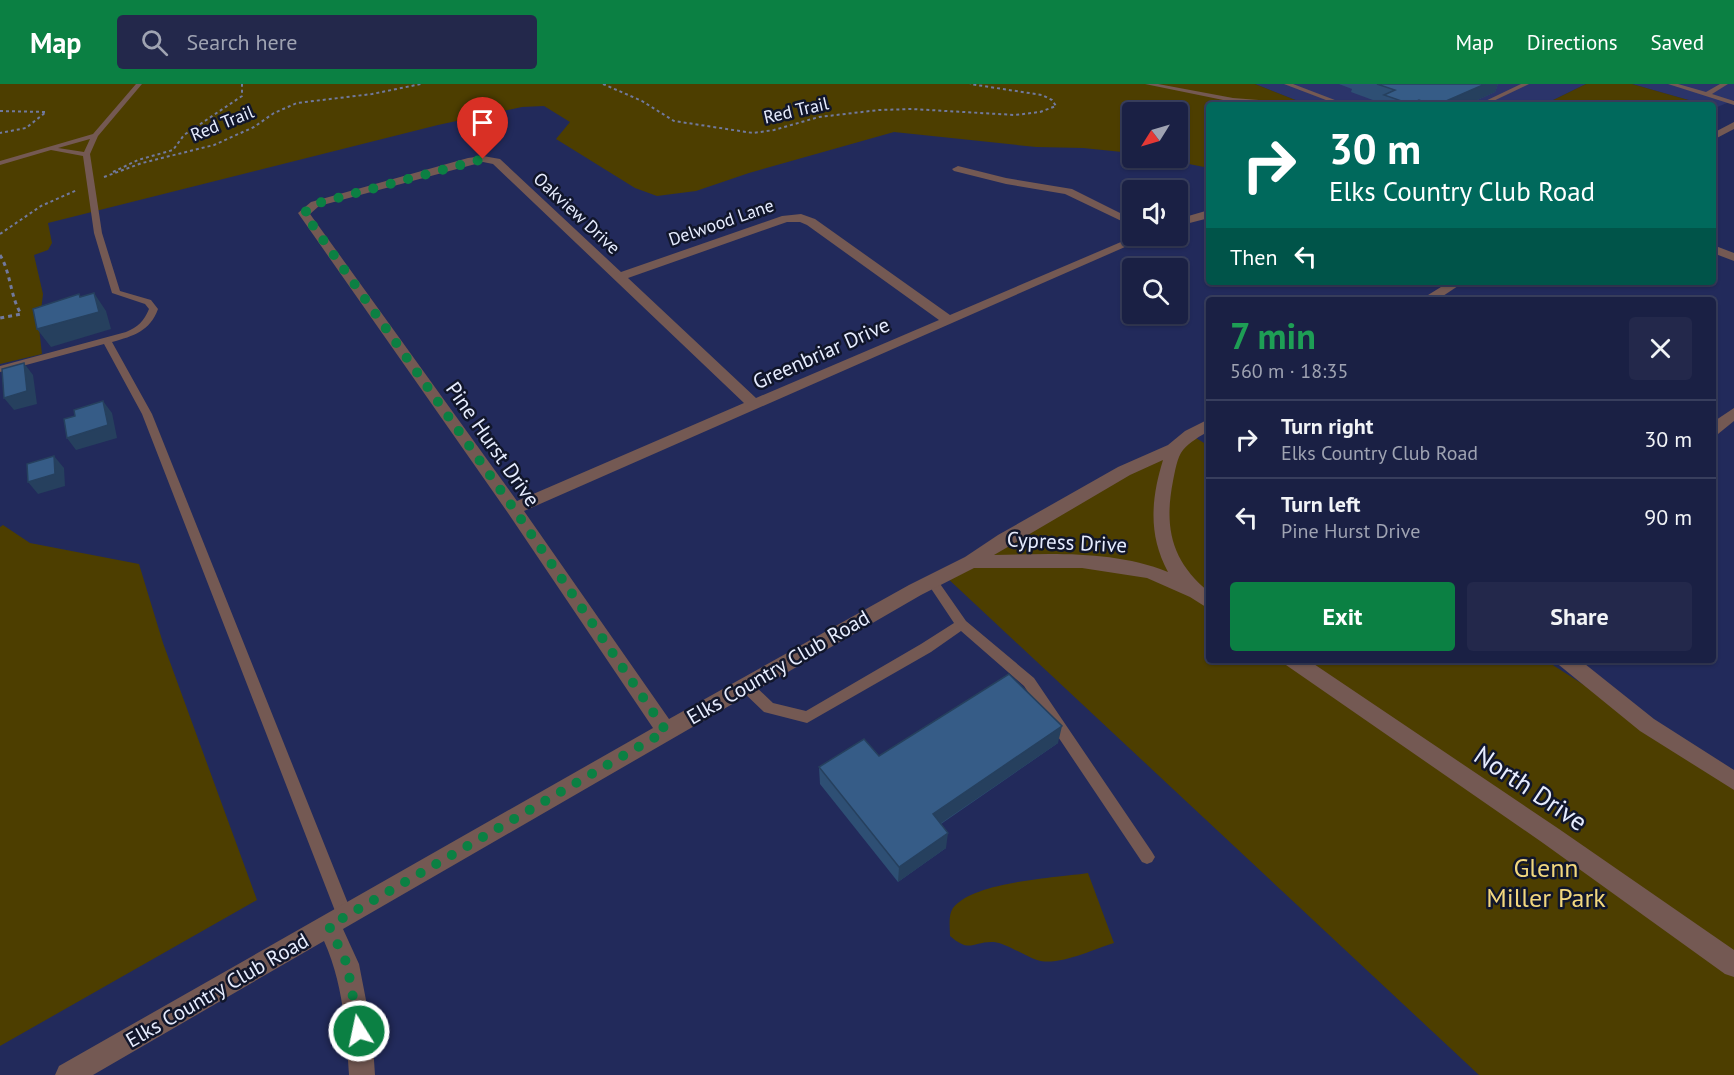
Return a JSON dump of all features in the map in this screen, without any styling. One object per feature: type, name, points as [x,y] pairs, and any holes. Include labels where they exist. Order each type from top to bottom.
[{"type":"street","points":[[1716,135],[1734,125]]},
{"type":"street","name":"Oakview Drive","points":[[304,213],[315,204],[472,160],[496,161],[755,405]]},
{"type":"street","points":[[958,169],[1006,181],[1068,191],[1122,218]]},
{"type":"street","name":"Pine Hurst Drive","points":[[304,213],[514,509],[666,731]]},
{"type":"street","points":[[1188,220],[1206,215]]},
{"type":"street","name":"Delwood Lane","points":[[618,277],[797,217],[811,222],[948,320]]},
{"type":"street","name":"Greenbriar Drive","points":[[514,509],[1122,245]]},
{"type":"street","points":[[1716,250],[1734,256]]},
{"type":"street","points":[[1432,297],[1453,285]]},
{"type":"street","points":[[1716,428],[1734,413]]},
{"type":"street","name":"Elks Country Club Road","points":[[68,1075],[666,731],[932,581],[971,562],[1004,539],[1124,471],[1174,449],[1206,426]]},
{"type":"street","points":[[1174,449],[1163,483],[1160,523],[1166,553],[1193,591],[1206,600]]},
{"type":"street","name":"Cypress Drive","points":[[971,562],[1118,564],[1149,571],[1193,591]]},
{"type":"street","name":"North Drive","points":[[1297,663],[1551,836],[1734,965]]},
{"type":"street","points":[[1570,663],[1647,725],[1734,781]]},
{"type":"street","points":[[337,921],[359,1031],[362,1075]]},
{"type":"lane","points":[[0,369],[136,333],[151,322],[154,309],[148,302],[116,293],[98,233],[86,154],[95,135],[138,84]]},
{"type":"lane","points":[[1148,84],[1233,100],[1259,102]]},
{"type":"lane","points":[[1287,84],[1337,102]]},
{"type":"lane","points":[[1486,102],[1526,84]]},
{"type":"lane","points":[[1671,84],[1734,103]]},
{"type":"lane","points":[[1706,95],[1725,84]]},
{"type":"lane","points":[[1503,87],[1512,90]]},
{"type":"lane","points":[[0,163],[95,135]]},
{"type":"lane","points":[[51,149],[86,154]]},
{"type":"lane","points":[[107,340],[147,414],[337,921]]},
{"type":"lane","points":[[932,581],[962,624],[1029,682],[1147,857]]},
{"type":"lane","points":[[746,686],[769,708],[807,717],[926,648],[962,624]]},
{"type":"path","name":"Red Trail","points":[[0,234],[41,206],[91,185],[138,160],[173,150],[184,135],[242,96],[242,84]]},
{"type":"path","name":"Red Trail","points":[[104,177],[142,163],[214,145],[254,127],[269,116],[297,103],[372,94],[421,84]]},
{"type":"path","name":"Red Trail","points":[[603,84],[616,92],[642,101],[674,121],[753,133],[819,117],[879,110],[912,109],[1015,115],[1040,112],[1056,106],[1052,100],[1042,95],[970,84]]},
{"type":"path","points":[[0,111],[46,112],[34,125],[25,130],[0,133]]},
{"type":"path","points":[[0,255],[6,265],[11,291],[21,314],[0,318]]},
{"type":"shaded area","points":[[1255,84],[1586,84],[1549,102],[1300,102]]},
{"type":"shaded area","points":[[1632,84],[1734,84],[1734,100],[1716,108],[1716,102],[1695,102]]},
{"type":"green space","points":[[0,84],[1255,84],[1300,102],[1206,102],[1206,167],[1188,164],[1188,102],[1122,102],[1122,152],[1036,147],[894,132],[749,173],[696,191],[657,196],[635,188],[556,139],[570,122],[544,106],[522,107],[438,125],[48,223],[52,243],[48,250],[34,255],[43,294],[39,328],[42,354],[0,364]]},
{"type":"green space","points":[[1586,84],[1632,84],[1695,102],[1549,102]]},
{"type":"green space","name":"Glenn Miller Park","points":[[1191,435],[1206,444],[1206,663],[1550,663],[1734,781],[1734,1075],[1479,1075],[944,575]]},
{"type":"green space","points":[[3,525],[30,543],[139,564],[163,643],[257,900],[0,1046],[0,527]]},
{"type":"green space","points":[[1088,873],[1114,943],[1065,959],[1045,962],[999,943],[987,942],[967,946],[950,936],[951,911],[964,899],[978,892],[1016,882]]},
{"type":"building","points":[[1377,84],[1485,84],[1444,102],[1419,100],[1404,102],[1384,95],[1395,90]]},
{"type":"building","points":[[94,293],[99,312],[37,329],[33,309],[79,294],[80,297]]},
{"type":"building","points":[[24,363],[27,391],[4,398],[2,369]]},
{"type":"building","points":[[103,401],[108,425],[67,438],[64,419],[75,416],[74,410]]},
{"type":"building","points":[[54,456],[55,474],[28,482],[27,464]]},
{"type":"building","points":[[1009,674],[1062,726],[933,814],[948,833],[899,867],[819,767],[864,739],[879,756]]},
{"type":"route","points":[[359,1031],[347,964],[329,926],[666,731],[514,509],[304,213],[311,205],[472,160],[483,159]]}]
